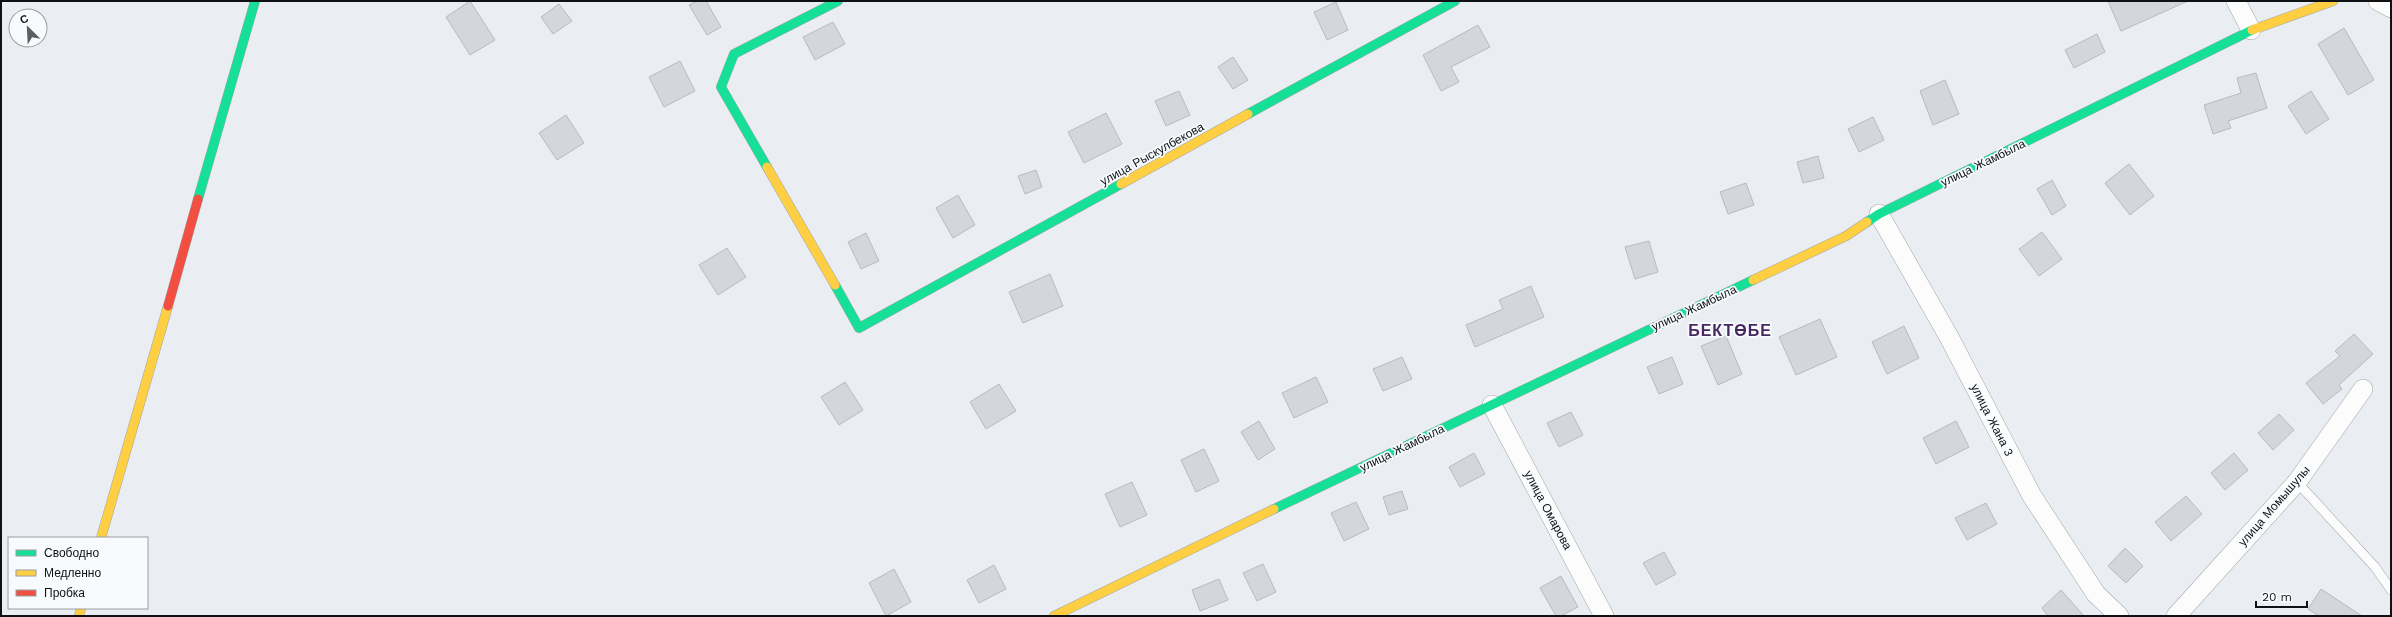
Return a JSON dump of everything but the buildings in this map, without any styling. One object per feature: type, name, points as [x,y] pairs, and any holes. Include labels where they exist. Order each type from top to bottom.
[{"type":"street","points":[[101,537],[255,1]]},
{"type":"street","name":"улица Рыскулбекова","points":[[838,1],[734,54],[722,87],[859,328],[1455,1]]},
{"type":"street","points":[[2236,1],[2251,30]]},
{"type":"street","name":"улица Жамбыла","points":[[1054,616],[1846,236],[1880,214],[2251,30],[2333,1]]},
{"type":"street","points":[[2378,1],[2391,8]]},
{"type":"street","name":"улица Жана 3","points":[[1880,214],[1949,338],[2032,496],[2096,594],[2119,616]]},
{"type":"street","name":"улица Момышулы","points":[[2176,616],[2297,482],[2362,389]]},
{"type":"street","name":"улица Омарова","points":[[1492,405],[1604,616]]},
{"type":"lane","points":[[2297,482],[2375,567],[2391,590]]},
{"type":"traffic: fast","points":[[198,199],[255,1]]},
{"type":"traffic: fast","points":[[767,167],[721,87],[734,54],[838,1]]},
{"type":"traffic: fast","points":[[1248,114],[1455,1]]},
{"type":"traffic: fast","points":[[1867,222],[1879,214],[2252,30]]},
{"type":"traffic: fast","points":[[835,285],[859,328],[1121,184]]},
{"type":"traffic: fast","points":[[1274,509],[1753,280]]},
{"type":"traffic: slow","points":[[2252,30],[2333,1]]},
{"type":"traffic: slow","points":[[1121,184],[1248,114]]},
{"type":"traffic: slow","points":[[767,167],[835,285]]},
{"type":"traffic: slow","points":[[1753,280],[1846,236],[1867,222]]},
{"type":"traffic: slow","points":[[101,537],[168,306]]},
{"type":"traffic: slow","points":[[1054,616],[1274,509]]},
{"type":"traffic: slow","points":[[79,616],[81,609]]},
{"type":"traffic: jam","points":[[168,306],[198,199]]},
{"type":"district","name":"БЕКТӨБЕ","points":[[1730,330]]}]
